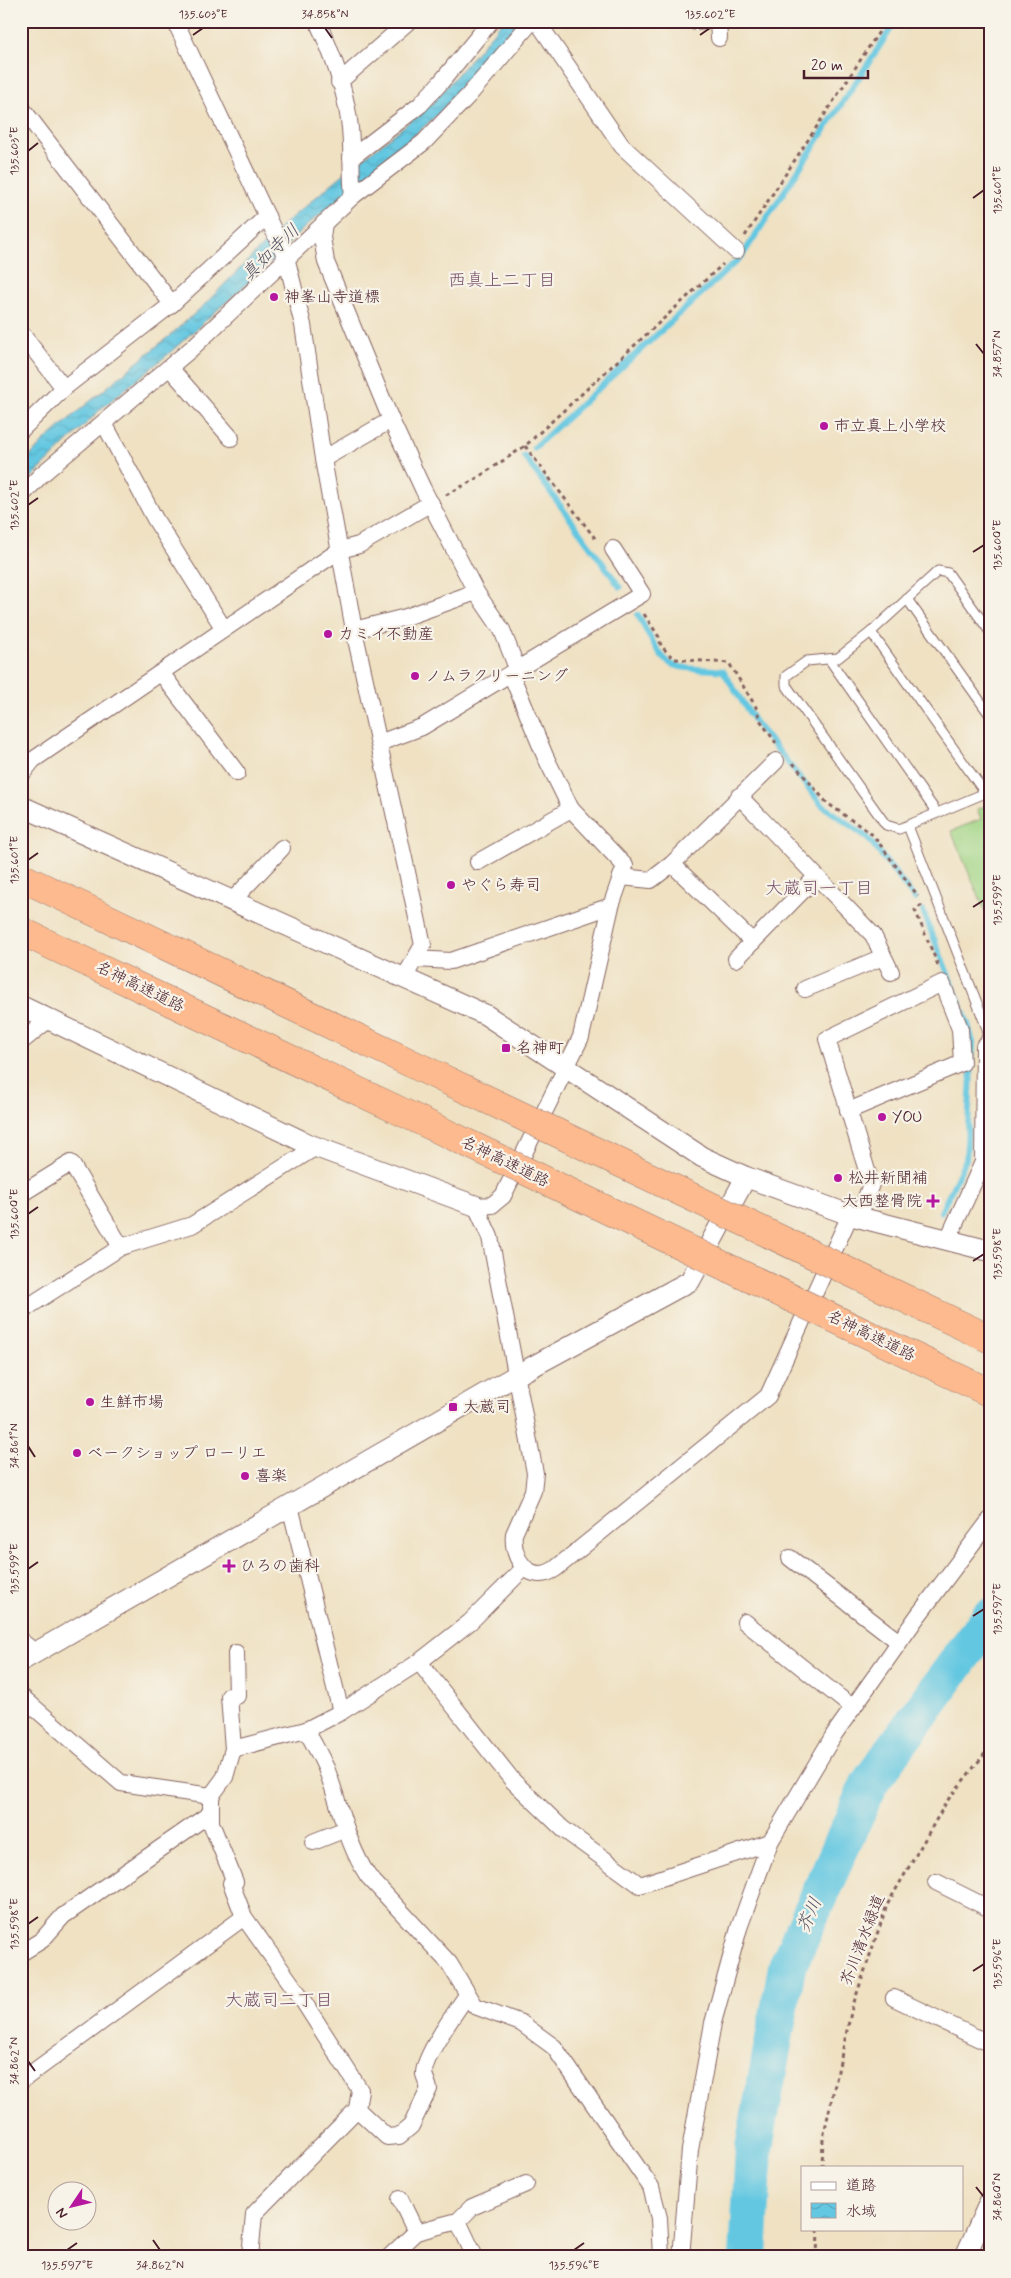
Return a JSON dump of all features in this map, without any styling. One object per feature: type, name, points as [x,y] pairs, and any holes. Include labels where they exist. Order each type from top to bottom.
[{"type":"highway","points":[[21,877],[990,1339]]},
{"type":"highway","name":"名神高速道路","points":[[21,931],[990,1393]]},
{"type":"street","points":[[175,21],[286,258],[303,325],[323,459],[354,630],[423,945],[404,978]]},
{"type":"street","points":[[318,21],[340,82],[349,120],[353,193]]},
{"type":"street","points":[[340,82],[409,21]]},
{"type":"street","points":[[351,161],[425,99],[491,21]]},
{"type":"street","points":[[21,496],[41,475],[170,368],[324,223],[353,193],[424,142],[447,119],[532,21]]},
{"type":"street","points":[[538,21],[622,146],[736,251]]},
{"type":"street","points":[[696,22],[713,21]]},
{"type":"street","points":[[718,21],[719,38]]},
{"type":"street","points":[[24,117],[172,304]]},
{"type":"street","points":[[21,430],[64,388],[172,304],[267,216]]},
{"type":"street","points":[[21,1006],[316,1147],[476,1206],[492,1205],[502,1196],[581,1037],[612,906],[625,866],[571,809],[545,756],[514,672],[502,630],[476,592],[390,420],[326,262],[322,237],[324,223]]},
{"type":"street","points":[[21,333],[64,388]]},
{"type":"street","points":[[170,368],[231,438]]},
{"type":"street","points":[[323,459],[390,420]]},
{"type":"street","points":[[104,423],[155,518],[224,630]]},
{"type":"street","points":[[21,775],[33,760],[162,674],[340,550],[359,544],[431,503]]},
{"type":"street","points":[[379,743],[422,727],[642,594],[613,549]]},
{"type":"street","points":[[354,630],[406,617],[476,592]]},
{"type":"street","points":[[162,674],[237,774]]},
{"type":"street","points":[[621,878],[651,880],[672,864],[781,755]]},
{"type":"street","points":[[739,796],[873,936],[891,972]]},
{"type":"street","points":[[21,806],[486,1015],[702,1157],[746,1177],[855,1216],[990,1251]]},
{"type":"street","points":[[478,862],[571,809]]},
{"type":"street","points":[[232,901],[282,848]]},
{"type":"street","points":[[672,864],[753,942]]},
{"type":"street","points":[[736,959],[816,877]]},
{"type":"street","points":[[414,960],[451,961],[612,906]]},
{"type":"street","points":[[805,989],[883,956]]},
{"type":"street","points":[[476,1206],[490,1237],[536,1480],[513,1542],[516,1556],[524,1568],[539,1574],[545,1574],[555,1569],[768,1396],[870,1184],[848,1111],[827,1039],[942,983],[960,1029],[962,1063],[848,1111]]},
{"type":"street","points":[[21,1042],[48,1020]]},
{"type":"street","points":[[948,1239],[983,1162],[987,1105],[987,1036]]},
{"type":"street","points":[[21,1314],[26,1308],[121,1247],[192,1225],[316,1147]]},
{"type":"street","points":[[21,1194],[71,1163],[121,1247]]},
{"type":"street","points":[[26,1651],[290,1506],[517,1375],[690,1281],[746,1177]]},
{"type":"street","points":[[290,1506],[341,1712]]},
{"type":"street","points":[[680,2257],[690,2150],[713,2023],[739,1928],[770,1842],[835,1733],[899,1642],[990,1520]]},
{"type":"street","points":[[790,1558],[899,1642]]},
{"type":"street","points":[[233,1749],[306,1730],[341,1712],[419,1662],[470,1622],[524,1568]]},
{"type":"street","points":[[745,1622],[853,1708]]},
{"type":"street","points":[[236,1653],[237,1696],[229,1696],[233,1749],[226,1777],[211,1796],[211,1823],[227,1858],[235,1882],[231,1883],[244,1917],[300,1996],[360,2090],[356,2109],[254,2214],[250,2257]]},
{"type":"street","points":[[419,1662],[513,1781],[563,1829],[640,1885],[770,1842]]},
{"type":"street","points":[[21,1696],[121,1783],[211,1796]]},
{"type":"street","points":[[306,1730],[326,1768],[358,1861],[368,1876],[449,1963],[475,2006],[521,2024],[554,2047],[651,2187],[659,2218],[661,2257]]},
{"type":"street","points":[[21,1953],[42,1940],[63,1916],[211,1813]]},
{"type":"street","points":[[313,1842],[346,1829]]},
{"type":"street","points":[[936,1882],[990,1909]]},
{"type":"street","points":[[21,2081],[244,1917]]},
{"type":"street","points":[[356,2109],[387,2137],[399,2136],[411,2126],[429,2089],[424,2073],[436,2043],[467,1995]]},
{"type":"street","points":[[894,1998],[990,2044]]},
{"type":"street","points":[[389,2257],[416,2232],[458,2221],[472,2207],[526,2184]]},
{"type":"street","points":[[400,2199],[416,2232]]},
{"type":"street","points":[[965,2257],[990,2201]]},
{"type":"street","points":[[458,2221],[475,2257]]},
{"type":"lane","points":[[871,632],[987,792],[899,829],[886,825],[786,685],[786,676],[807,661],[838,658],[871,632],[938,571],[948,573],[990,632]]},
{"type":"lane","points":[[907,599],[990,715]]},
{"type":"lane","points":[[829,659],[937,813]]},
{"type":"lane","points":[[908,826],[987,1036]]},
{"type":"path","points":[[431,503],[474,480],[525,446],[736,251],[886,21]]},
{"type":"path","points":[[525,446],[605,553],[613,549]]},
{"type":"path","points":[[635,599],[659,637],[661,646],[669,655],[680,660],[729,663],[756,707],[760,720],[781,755],[827,803],[873,835],[924,904],[915,910],[944,978],[942,983]]},
{"type":"path","name":"芥川清水緑道","points":[[822,2166],[823,2138],[852,2008],[887,1905],[947,1801],[990,1748]]},
{"type":"path","points":[[816,2257],[818,2230]]},
{"type":"green space","points":[[990,804],[990,923],[951,831],[981,819],[977,809]]},
{"type":"water","name":"真如寺川","points":[[503,21],[520,21],[441,111],[305,227],[271,262],[166,356],[103,407],[21,488],[21,466],[44,441],[202,307],[284,224],[432,104]]},
{"type":"waterway","points":[[534,448],[742,256],[896,21]]},
{"type":"waterway","points":[[524,456],[620,587]]},
{"type":"waterway","points":[[638,615],[653,643],[668,662],[684,668],[723,671],[755,722],[822,805],[868,838],[915,899]]},
{"type":"waterway","points":[[923,911],[968,1024],[973,1043],[966,1159],[941,1212]]},
{"type":"waterway","name":"芥川","points":[[748,2257],[754,2148],[787,1967],[869,1784],[990,1617]]},
{"type":"place","name":"神峯山寺道標","points":[[274,297]]},
{"type":"place","name":"市立真上小学校","points":[[824,426]]},
{"type":"place","name":"カミイ不動産","points":[[328,634]]},
{"type":"place","name":"ノムラクリーニング","points":[[415,676]]},
{"type":"place","name":"やぐら寿司","points":[[451,885]]},
{"type":"place","name":"名神町","points":[[506,1048]]},
{"type":"place","name":"YOU","points":[[882,1117]]},
{"type":"place","name":"松井新聞補","points":[[838,1178]]},
{"type":"place","name":"大西整骨院","points":[[933,1201]]},
{"type":"place","name":"生鮮市場","points":[[90,1402]]},
{"type":"place","name":"大蔵司","points":[[453,1407]]},
{"type":"place","name":"ベークショップ ローリエ","points":[[77,1453]]},
{"type":"place","name":"喜楽","points":[[245,1476]]},
{"type":"place","name":"ひろの歯科","points":[[229,1566]]},
{"type":"district","name":"西真上二丁目","points":[[502,281]]},
{"type":"district","name":"大蔵司一丁目","points":[[819,889]]},
{"type":"district","name":"大蔵司二丁目","points":[[279,2001]]}]
